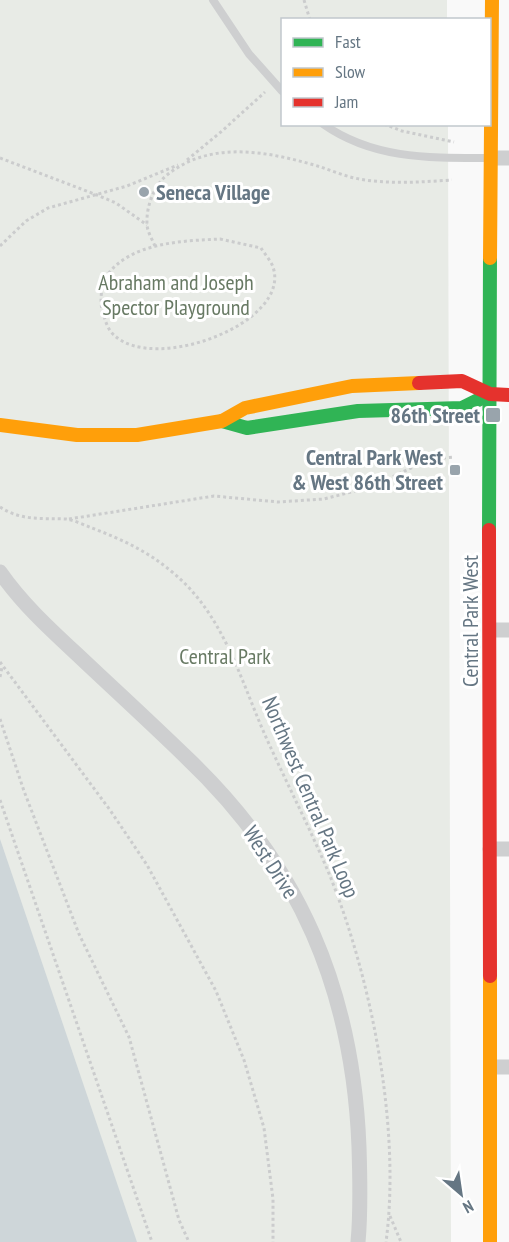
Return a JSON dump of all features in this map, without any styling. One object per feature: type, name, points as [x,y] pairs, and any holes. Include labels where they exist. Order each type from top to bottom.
[{"type":"main road","name":"Central Park West","points":[[490,1242],[492,0]]},
{"type":"main road","points":[[0,425],[77,435],[119,436],[160,432],[222,421],[245,408],[352,386],[462,381],[490,394],[509,395]]},
{"type":"main road","points":[[222,421],[247,428],[358,411],[462,408],[490,394]]},
{"type":"street","points":[[493,158],[509,158]]},
{"type":"street","name":"West Drive","points":[[0,572],[34,614],[186,757],[224,796],[261,842],[303,911],[340,1007],[356,1088],[359,1151],[358,1242]]},
{"type":"street","points":[[491,630],[509,630]]},
{"type":"street","points":[[490,849],[509,849]]},
{"type":"street","points":[[492,1068],[509,1067]]},
{"type":"lane","points":[[213,0],[249,54],[281,90]]},
{"type":"lane","points":[[326,126],[347,139],[380,151],[437,158],[493,158]]},
{"type":"path","points":[[304,0],[309,18]]},
{"type":"path","points":[[147,225],[157,185],[265,92]]},
{"type":"path","points":[[388,126],[402,132],[453,142]]},
{"type":"path","points":[[0,246],[26,221],[40,212],[57,205],[127,186],[183,162],[212,154],[239,152],[279,157],[363,180],[410,183],[452,180]]},
{"type":"path","points":[[0,158],[116,203],[147,225],[155,246]]},
{"type":"path","points":[[220,239],[261,248],[273,267],[274,284],[270,296],[260,309],[235,328],[188,347],[150,350],[128,344],[113,335],[105,322],[101,303],[104,280],[116,264],[155,246],[179,241],[220,239]]},
{"type":"path","points":[[67,519],[214,496],[279,502],[324,499],[371,486],[430,459],[454,457]]},
{"type":"path","name":"Northwest Central Park Loop","points":[[0,507],[14,515],[27,518],[67,519],[126,542],[146,553],[173,572],[208,609],[228,646],[256,715],[326,867],[349,932],[380,1058],[386,1115],[389,1215],[386,1242]]},
{"type":"path","points":[[0,677],[1,664]]},
{"type":"path","points":[[1,664],[110,810],[147,865],[216,991],[244,1060],[264,1128],[273,1199],[273,1242]]},
{"type":"path","points":[[0,719],[24,791],[79,934],[129,1037],[179,1220],[189,1242]]},
{"type":"path","points":[[0,800],[152,1242]]},
{"type":"path","points":[[389,1215],[401,1242]]},
{"type":"green space","name":"Central Park","points":[[0,0],[447,0],[447,18],[281,18],[281,126],[448,126],[451,1242],[0,1242]]},
{"type":"shaded area","points":[[0,839],[137,1242],[0,1242]]},
{"type":"traffic: fast","points":[[489,530],[490,258]]},
{"type":"traffic: fast","points":[[222,421],[247,428],[358,411],[462,408],[490,394]]},
{"type":"traffic: slow","points":[[490,258],[492,0]]},
{"type":"traffic: slow","points":[[0,425],[77,435],[137,435],[222,421],[245,408],[352,386],[419,383]]},
{"type":"traffic: slow","points":[[490,976],[490,1242]]},
{"type":"traffic: jam","points":[[419,383],[462,381],[490,394],[509,395]]},
{"type":"traffic: jam","points":[[489,530],[490,976]]},
{"type":"place","name":"Seneca Village","points":[[144,192]]},
{"type":"place","name":"86th Street","points":[[493,415]]},
{"type":"place","name":"Central Park West & West 86th Street","points":[[455,470]]},
{"type":"park label","name":"Abraham and Joseph Spector Playground","points":[[176,294]]}]
